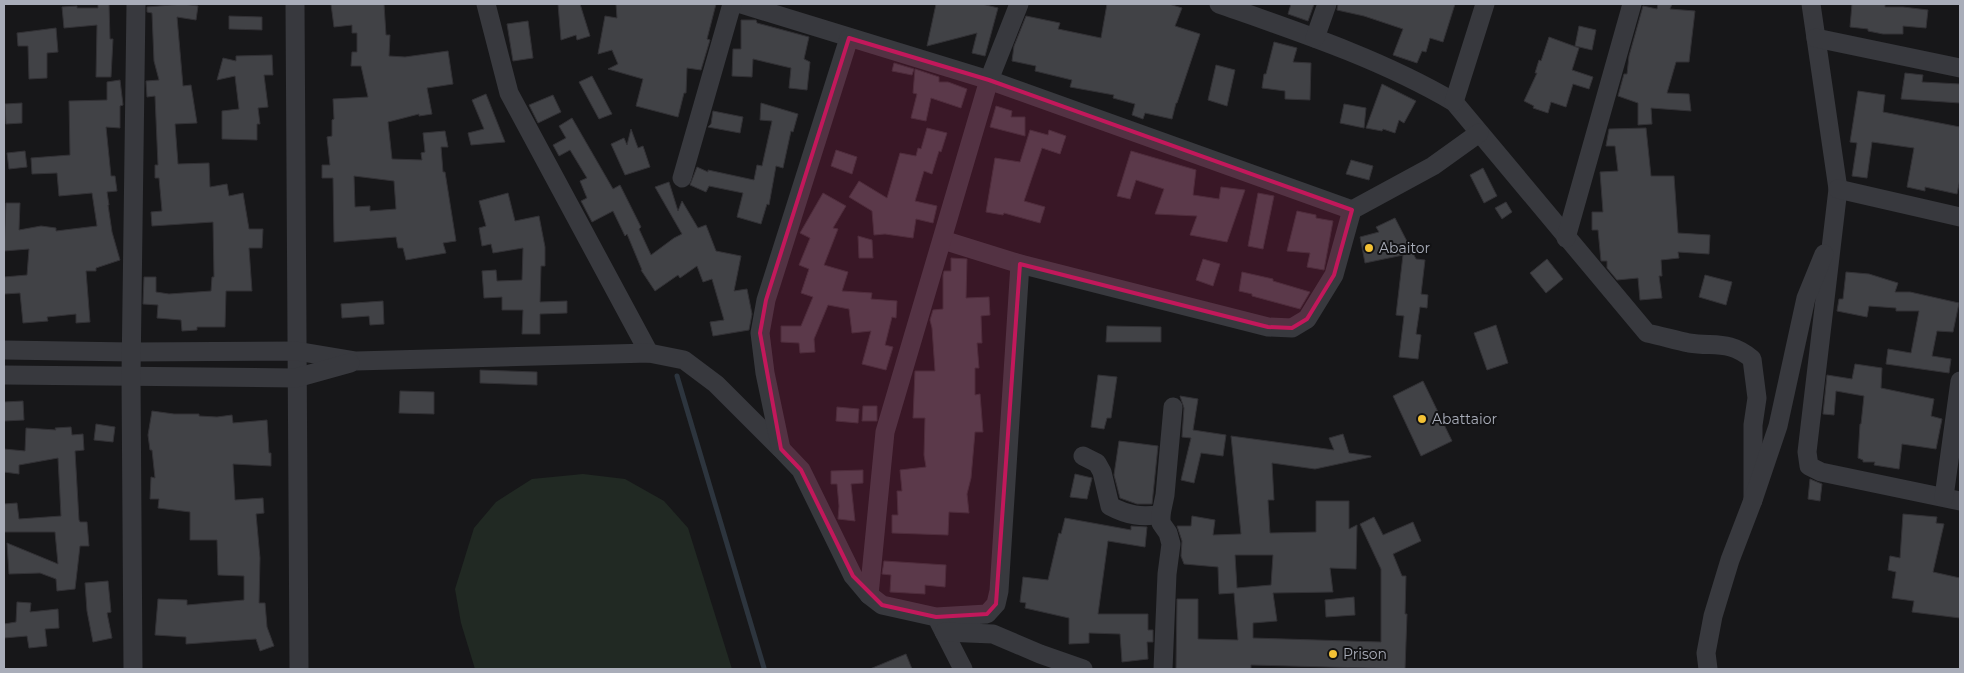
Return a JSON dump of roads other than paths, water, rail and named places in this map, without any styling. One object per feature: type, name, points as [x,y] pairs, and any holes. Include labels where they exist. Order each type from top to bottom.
[{"type":"street","points":[[133,669],[131,376],[136,4]]},
{"type":"street","points":[[295,4],[299,669]]},
{"type":"street","points":[[486,4],[509,93],[649,353]]},
{"type":"street","points":[[682,178],[732,4]]},
{"type":"street","points":[[741,4],[989,80],[1352,210]]},
{"type":"street","points":[[869,595],[885,432],[989,80],[1019,4]]},
{"type":"street","points":[[1219,4],[1315,38],[1419,82],[1454,102],[1646,332],[1690,343],[1719,345],[1741,350],[1752,359],[1757,398],[1752,425],[1753,500]]},
{"type":"street","points":[[1315,38],[1327,4]]},
{"type":"street","points":[[1454,102],[1485,4]]},
{"type":"street","points":[[1566,238],[1632,4]]},
{"type":"street","points":[[1811,4],[1838,189],[1808,452],[1809,466],[1821,472],[1952,499],[1960,381]]},
{"type":"street","points":[[781,449],[765,373],[760,333],[766,300],[849,38]]},
{"type":"street","points":[[1816,38],[1960,68]]},
{"type":"street","points":[[943,240],[1020,264],[1268,327],[1292,328],[1308,319],[1334,275],[1352,210],[1433,166],[1480,133]]},
{"type":"street","points":[[1838,189],[1960,217]]},
{"type":"street","points":[[1708,669],[1706,654],[1713,616],[1730,560],[1778,426],[1806,298],[1833,232]]},
{"type":"street","points":[[940,624],[987,614],[996,604],[1020,264]]},
{"type":"street","points":[[4,350],[132,352],[296,351],[356,361],[649,353],[684,360],[716,384],[801,470],[853,576],[869,595],[882,605],[940,624],[993,634],[1040,654],[1084,669]]},
{"type":"street","points":[[4,375],[296,378],[356,361]]},
{"type":"street","points":[[1163,669],[1167,574],[1171,544],[1168,533],[1161,523],[1161,514],[1165,495],[1172,406]]},
{"type":"street","points":[[1083,456],[1097,463],[1102,472],[1110,506],[1136,516],[1161,514]]},
{"type":"street","points":[[940,624],[963,669]]},
{"type":"waterway","points":[[677,376],[764,668]]},
{"type":"place","name":"Abaitor","points":[[1369,248]]},
{"type":"place","name":"Abattaior","points":[[1422,419]]},
{"type":"place","name":"Prison","points":[[1333,654]]}]
